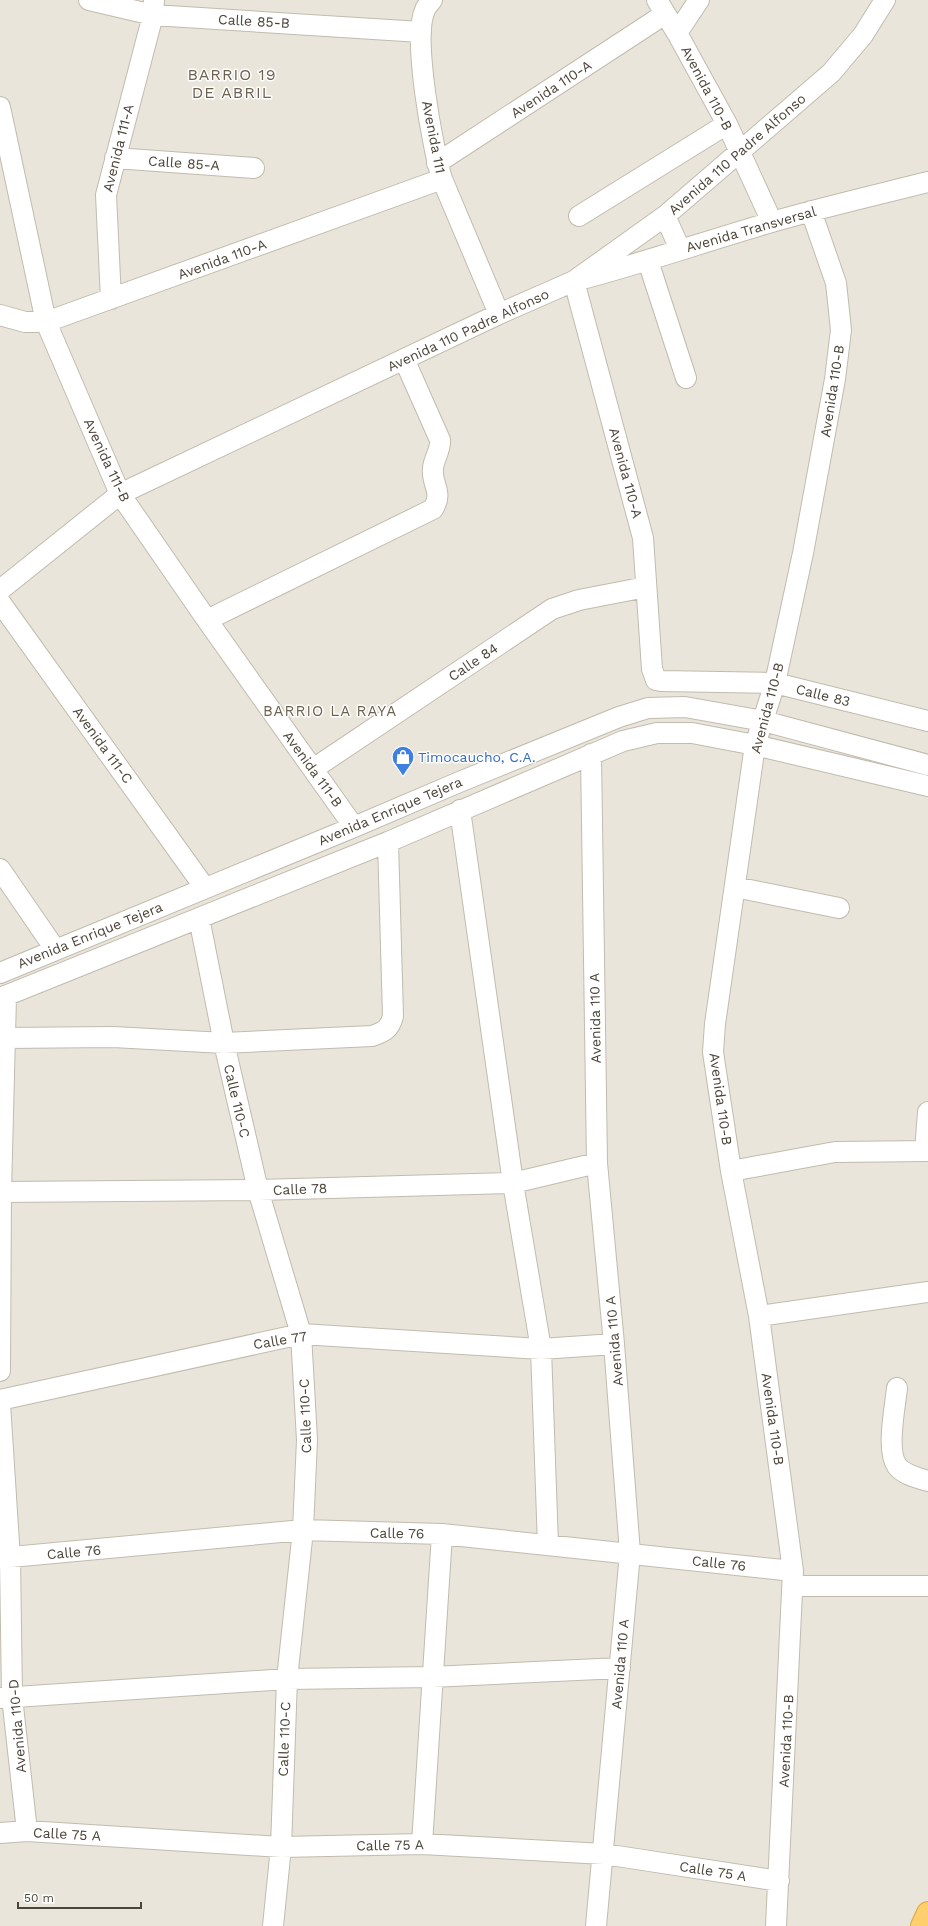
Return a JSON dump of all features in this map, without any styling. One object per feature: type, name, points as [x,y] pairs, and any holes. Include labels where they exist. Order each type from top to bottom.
[{"type":"highway","points":[[922,1926],[928,1913]]},
{"type":"street","name":"Calle 85-B","points":[[89,0],[154,8],[421,32]]},
{"type":"street","name":"Avenida 111","points":[[432,0],[425,10],[421,32],[424,82],[440,171],[499,314]]},
{"type":"street","points":[[677,33],[699,0]]},
{"type":"street","name":"Avenida 110 Padre Alfonso","points":[[0,590],[120,494],[499,314],[574,281],[665,216],[831,74],[863,35],[885,0]]},
{"type":"street","name":"Avenida 110-B","points":[[661,7],[727,124],[772,222]]},
{"type":"street","name":"Avenida 110-A","points":[[0,315],[25,322],[46,322],[111,299],[440,171],[661,7]]},
{"type":"street","name":"Avenida 111-A","points":[[111,299],[105,204],[107,186],[154,8]]},
{"type":"street","name":"Avenida 111-B","points":[[0,107],[46,322],[120,494],[207,620],[354,827]]},
{"type":"street","points":[[579,216],[727,124]]},
{"type":"street","name":"Calle 85-A","points":[[115,158],[254,168]]},
{"type":"street","name":"Avenida Transversal","points":[[574,281],[648,261],[680,249],[811,211],[928,182]]},
{"type":"street","name":"Avenida 110-B","points":[[776,1926],[793,1579],[759,1316],[731,1171],[713,1052],[715,1024],[755,745],[775,684],[804,553],[835,379],[841,330],[836,283],[811,211]]},
{"type":"street","points":[[665,216],[680,249]]},
{"type":"street","points":[[648,261],[686,378]]},
{"type":"street","name":"Avenida 110-A","points":[[574,281],[643,538],[652,669]]},
{"type":"street","points":[[207,620],[433,509],[439,496],[433,468],[440,448],[440,440],[404,359]]},
{"type":"street","name":"Calle 84","points":[[313,769],[552,609],[579,600],[646,587]]},
{"type":"street","name":"Avenida 111-C","points":[[0,602],[205,888]]},
{"type":"street","name":"Calle 83","points":[[652,669],[656,680],[661,681],[775,684],[928,720]]},
{"type":"street","name":"Avenida Enrique Tejera","points":[[0,972],[528,754],[619,717],[648,708],[685,707],[763,721],[928,765]]},
{"type":"street","name":"Avenida Enrique Tejera","points":[[3,997],[388,842],[623,741],[657,733],[692,733],[755,745],[928,786]]},
{"type":"street","name":"Avenida 110 A","points":[[591,754],[597,1163],[614,1344],[630,1553],[604,1854],[596,1926]]},
{"type":"street","points":[[460,810],[513,1183],[541,1349],[548,1545]]},
{"type":"street","points":[[5,1038],[113,1038],[224,1043],[372,1036],[384,1033],[391,1026],[393,1016],[388,842]]},
{"type":"street","points":[[0,869],[55,949]]},
{"type":"street","points":[[735,887],[839,908]]},
{"type":"street","name":"Calle 110-C","points":[[200,918],[224,1043],[258,1190],[301,1334],[307,1440],[303,1530],[287,1679],[281,1847],[272,1926]]},
{"type":"street","points":[[0,1371],[1,1192],[5,1038],[3,997]]},
{"type":"street","points":[[731,1171],[836,1152],[927,1151],[928,1112]]},
{"type":"street","name":"Calle 78","points":[[1,1192],[258,1190],[513,1183],[597,1163]]},
{"type":"street","points":[[759,1316],[928,1292]]},
{"type":"street","name":"Calle 77","points":[[0,1400],[301,1334],[541,1349],[614,1344]]},
{"type":"street","points":[[897,1388],[892,1448],[894,1460],[898,1467],[907,1473],[928,1481]]},
{"type":"street","name":"Avenida 110-D","points":[[0,1404],[5,1558],[6,1697],[27,1831]]},
{"type":"street","name":"Calle 76","points":[[5,1558],[303,1530],[442,1534],[630,1553],[793,1579],[928,1586]]},
{"type":"street","points":[[422,1844],[442,1534]]},
{"type":"street","points":[[6,1697],[287,1679],[432,1677],[620,1668]]},
{"type":"street","name":"Calle 75 A","points":[[0,1833],[27,1831],[281,1847],[422,1844],[604,1854],[779,1881]]},
{"type":"shaded area","points":[[0,0],[928,0],[928,1926],[0,1926]]},
{"type":"place","name":"Timocaucho, C.A.","points":[[403,776]]},
{"type":"district","name":"BARRIO 19 DE ABRIL","points":[[232,83]]},
{"type":"district","name":"BARRIO LA RAYA","points":[[330,711]]}]
